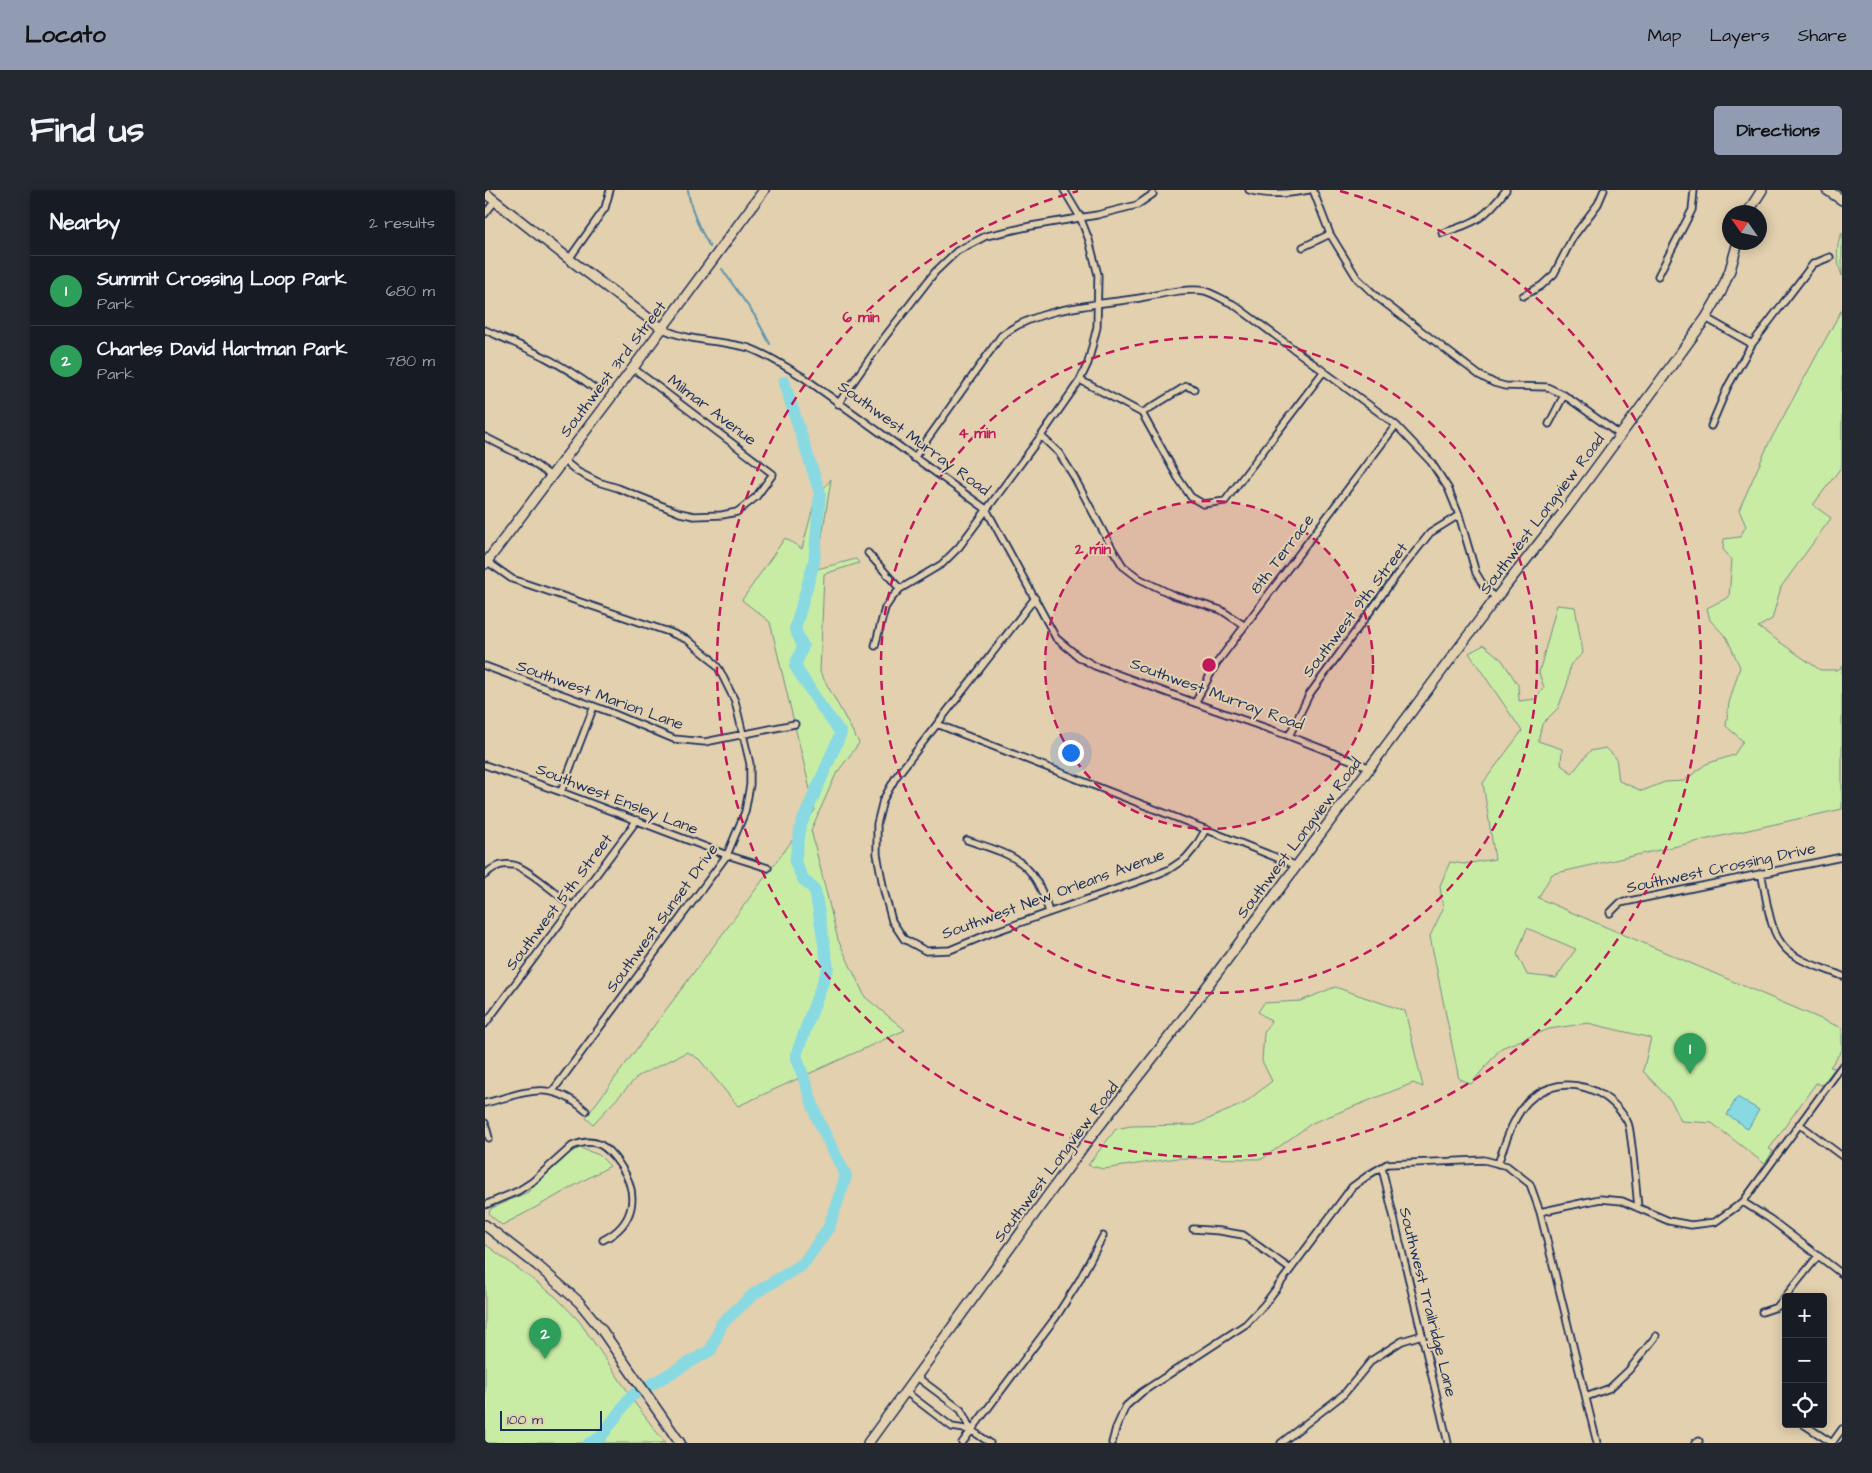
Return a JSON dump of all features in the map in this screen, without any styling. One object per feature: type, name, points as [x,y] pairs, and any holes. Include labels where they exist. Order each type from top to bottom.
[{"type":"street","points":[[569,259],[605,208],[609,190]]},
{"type":"street","name":"Southwest 3rd Street","points":[[486,562],[663,329],[764,190]]},
{"type":"street","points":[[875,646],[885,608],[900,589],[942,564],[959,547],[1041,436],[1080,380],[1088,362],[1097,327],[1098,275],[1089,240],[1080,217],[1064,190]]},
{"type":"street","points":[[1249,190],[1271,194],[1291,194],[1309,190]]},
{"type":"street","points":[[1313,190],[1330,234],[1357,278],[1367,288],[1479,375],[1499,385],[1547,387],[1564,395],[1620,435]]},
{"type":"street","points":[[1442,232],[1466,226],[1481,218],[1493,208],[1506,190]]},
{"type":"street","points":[[1523,296],[1541,286],[1554,274],[1573,237],[1598,204],[1604,190]]},
{"type":"street","points":[[1658,276],[1692,210],[1693,190]]},
{"type":"street","points":[[1752,205],[1762,190]]},
{"type":"street","points":[[1827,190],[1842,200]]},
{"type":"street","name":"Southwest Murray Road","points":[[485,193],[663,329],[690,338],[749,348],[803,377],[986,509],[1056,638],[1079,657],[1095,666],[1289,736],[1371,768]]},
{"type":"street","points":[[838,404],[884,338],[935,272],[957,251],[986,236],[1137,205],[1153,194]]},
{"type":"street","points":[[485,214],[495,201]]},
{"type":"street","points":[[1303,246],[1330,234]]},
{"type":"street","name":"Southwest Longview Road","points":[[868,1443],[1086,1143],[1173,1032],[1496,598],[1566,509],[1706,318],[1724,284],[1735,250]]},
{"type":"street","points":[[1711,426],[1728,386],[1752,344],[1813,264],[1830,257]]},
{"type":"street","points":[[914,458],[1001,336],[1013,326],[1034,318],[1097,302],[1176,292],[1204,291],[1233,304],[1396,425],[1431,462],[1448,488],[1459,514],[1477,573],[1485,588],[1496,598]]},
{"type":"street","points":[[1706,318],[1752,344]]},
{"type":"street","points":[[485,330],[548,357],[570,370],[593,388]]},
{"type":"street","name":"Milmar Avenue","points":[[563,460],[578,472],[598,482],[679,514],[694,516],[722,515],[737,512],[756,497],[773,474],[633,368]]},
{"type":"street","points":[[1080,380],[1142,413],[1178,478],[1191,497],[1203,504],[1225,501],[1324,371]]},
{"type":"street","points":[[1142,413],[1186,386],[1194,389]]},
{"type":"street","points":[[1549,424],[1564,395]]},
{"type":"street","name":"8th Terrace","points":[[1195,703],[1216,664],[1396,425]]},
{"type":"street","points":[[1041,436],[1059,454],[1069,468],[1123,566],[1139,579],[1173,595],[1221,610],[1245,626]]},
{"type":"street","points":[[485,437],[526,458],[551,476]]},
{"type":"street","name":"Southwest 9th Street","points":[[1289,736],[1309,695],[1396,576],[1430,533],[1459,514]]},
{"type":"street","points":[[868,553],[900,589]]},
{"type":"street","name":"Southwest Sunset Drive","points":[[486,562],[512,579],[688,640],[710,658],[719,669],[735,701],[750,764],[750,785],[745,812],[727,855],[552,1092]]},
{"type":"street","name":"Southwest New Orleans Avenue","points":[[1035,598],[896,777],[883,800],[877,824],[877,854],[892,921],[904,939],[926,951],[950,950],[991,933],[1142,880],[1168,870],[1186,858],[1196,846],[1206,828]]},
{"type":"street","name":"Southwest Marion Lane","points":[[485,666],[594,706],[674,739],[705,742],[795,724]]},
{"type":"street","points":[[561,792],[594,706]]},
{"type":"street","points":[[937,724],[1067,776],[1206,828],[1297,866]]},
{"type":"street","name":"Southwest Ensley Lane","points":[[485,765],[727,855],[768,868]]},
{"type":"street","name":"Southwest 5th Street","points":[[485,1024],[637,820]]},
{"type":"street","points":[[967,840],[1006,853],[1032,873],[1043,891],[1049,912]]},
{"type":"street","name":"Southwest Crossing Drive","points":[[1610,913],[1620,903],[1842,856]]},
{"type":"street","points":[[485,875],[499,865],[515,864],[573,907]]},
{"type":"street","points":[[1761,873],[1774,932],[1787,949],[1799,958],[1842,976]]},
{"type":"street","points":[[1540,1212],[1600,1199],[1621,1201],[1669,1221],[1691,1225],[1715,1222],[1743,1202],[1842,1066]]},
{"type":"street","points":[[1498,1164],[1517,1116],[1532,1097],[1551,1088],[1568,1084],[1593,1089],[1613,1102],[1629,1122],[1638,1208]]},
{"type":"street","points":[[485,1104],[536,1090],[552,1092],[571,1099],[586,1111]]},
{"type":"street","points":[[485,1123],[489,1138]]},
{"type":"street","points":[[1799,1124],[1842,1156]]},
{"type":"street","points":[[485,1205],[519,1191],[532,1182],[572,1146],[588,1141],[600,1144],[611,1151],[627,1175],[632,1194],[630,1213],[627,1219],[618,1231],[603,1240]]},
{"type":"street","points":[[1112,1443],[1116,1428],[1126,1406],[1142,1392],[1246,1324],[1264,1305],[1352,1187],[1387,1164],[1484,1160],[1507,1166],[1530,1184],[1540,1212],[1597,1443]]},
{"type":"street","name":"Southwest Trailridge Lane","points":[[1382,1168],[1448,1443]]},
{"type":"street","points":[[1743,1202],[1770,1219],[1842,1274]]},
{"type":"street","points":[[485,1225],[538,1266],[579,1302],[601,1329],[680,1443]]},
{"type":"street","points":[[1193,1229],[1243,1235],[1291,1270]]},
{"type":"street","points":[[962,1443],[1055,1317],[1079,1281],[1103,1236]]},
{"type":"street","points":[[1762,1312],[1777,1307],[1818,1256]]},
{"type":"street","points":[[1281,1443],[1344,1394],[1372,1360],[1402,1341],[1422,1335]]},
{"type":"street","points":[[1586,1397],[1609,1388],[1629,1370],[1656,1336]]},
{"type":"street","points":[[917,1377],[961,1410],[971,1430]]},
{"type":"street","points":[[906,1392],[952,1427],[971,1430],[990,1443]]},
{"type":"street","points":[[1809,1428],[1832,1443],[1842,1430]]},
{"type":"green space","points":[[1842,233],[1842,276],[1837,254]]},
{"type":"green space","points":[[1842,309],[1842,466],[1813,505],[1831,518],[1781,587],[1772,619],[1758,627],[1820,670],[1838,670],[1842,666],[1842,809],[1552,874],[1538,898],[1842,1028],[1842,1050],[1830,1067],[1835,1068],[1822,1085],[1816,1083],[1769,1149],[1773,1151],[1765,1164],[1712,1123],[1681,1121],[1672,1102],[1643,1071],[1651,1038],[1588,1023],[1549,1029],[1501,1048],[1471,1084],[1459,1079],[1430,936],[1443,909],[1440,886],[1450,862],[1464,864],[1495,859],[1483,783],[1522,731],[1469,653],[1484,645],[1502,660],[1518,685],[1519,701],[1536,699],[1544,687],[1539,673],[1557,605],[1575,607],[1583,653],[1570,665],[1567,685],[1558,708],[1542,724],[1538,741],[1562,749],[1561,765],[1572,773],[1590,751],[1606,748],[1616,758],[1619,781],[1642,791],[1665,782],[1684,781],[1706,764],[1734,755],[1743,741],[1726,726],[1729,703],[1740,667],[1727,638],[1710,620],[1707,608],[1729,597],[1732,560],[1723,549],[1724,539],[1740,537],[1746,526],[1739,510],[1769,443]],"holes":[[[1527,928],[1576,949],[1556,978],[1527,975],[1517,954]]]},
{"type":"green space","points":[[831,479],[817,569],[856,559],[859,563],[824,574],[820,672],[859,743],[836,774],[811,830],[838,940],[865,997],[905,1030],[738,1106],[699,1059],[687,1052],[638,1076],[593,1124],[586,1118],[592,1109],[815,810],[770,622],[742,600],[785,538],[802,549],[815,500]]},
{"type":"green space","points":[[1335,987],[1405,1011],[1423,1087],[1413,1083],[1312,1123],[1262,1159],[1177,1158],[1103,1169],[1088,1165],[1116,1129],[1131,1126],[1195,1125],[1245,1103],[1272,1081],[1262,1061],[1264,1033],[1271,1021],[1258,1012],[1264,1003],[1301,1001]]},
{"type":"green space","points":[[580,1148],[599,1155],[610,1166],[502,1225],[490,1215],[489,1212],[492,1208],[528,1192],[571,1152]]},
{"type":"green space","points":[[485,1244],[556,1297],[579,1321],[631,1398],[665,1443],[485,1443]]},
{"type":"water","points":[[1737,1097],[1759,1110],[1748,1129],[1727,1115]]},
{"type":"waterway","points":[[688,190],[696,220],[710,247]]},
{"type":"waterway","points":[[722,269],[755,316],[770,344]]},
{"type":"waterway","points":[[589,1443],[601,1437],[631,1396],[711,1350],[722,1323],[755,1293],[803,1264],[829,1227],[846,1176],[818,1120],[796,1055],[828,968],[815,890],[803,879],[795,862],[801,825],[841,733],[795,666],[803,646],[795,629],[814,562],[820,493],[784,382]]},
{"type":"place","name":"Summit Crossing Loop Park","points":[[1690,1074]]},
{"type":"place","name":"Charles David Hartman Park","points":[[545,1359]]}]
